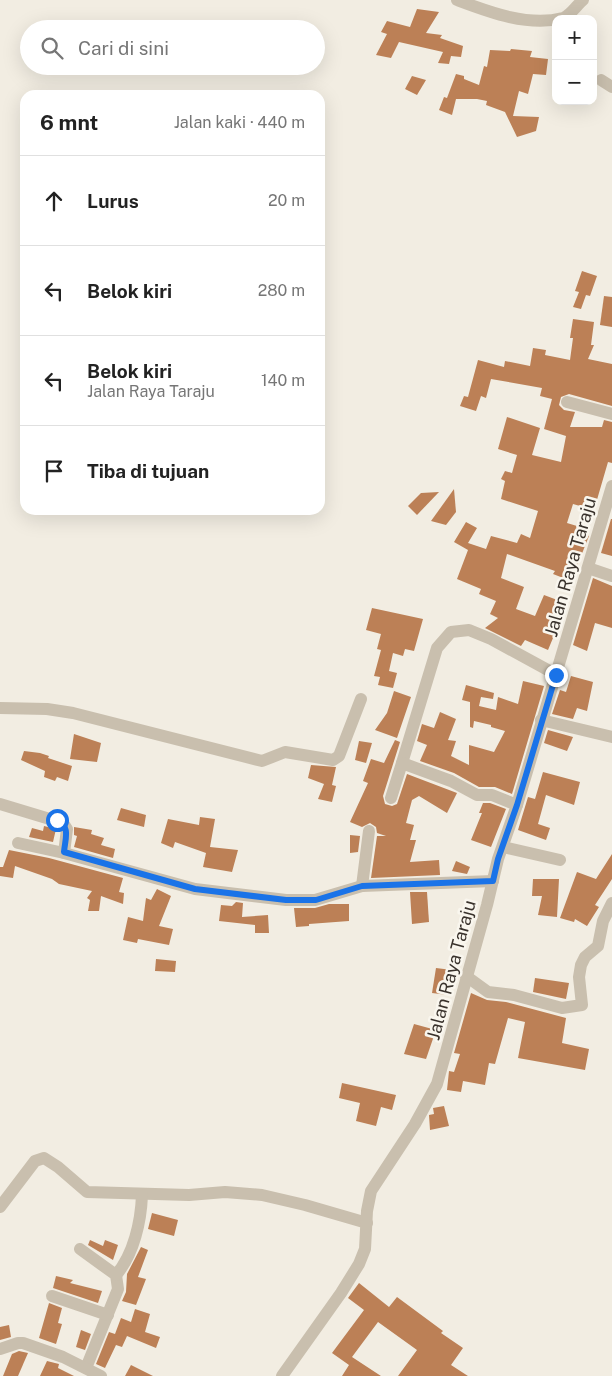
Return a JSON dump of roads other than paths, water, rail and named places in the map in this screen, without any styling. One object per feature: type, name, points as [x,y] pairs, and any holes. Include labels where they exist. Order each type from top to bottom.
[{"type":"street","points":[[458,0],[521,19],[544,20],[565,18],[583,0]]},
{"type":"street","points":[[601,80],[612,87]]},
{"type":"street","points":[[567,402],[612,414]]},
{"type":"street","name":"Jalan Raya Taraju","points":[[282,1376],[341,1293],[359,1264],[364,1249],[371,1191],[415,1124],[436,1084],[455,1023],[466,976],[503,847],[612,486]]},
{"type":"street","points":[[588,568],[612,576]]},
{"type":"street","points":[[391,798],[437,648],[451,632],[469,630],[491,639],[556,675]]},
{"type":"street","points":[[0,708],[47,709],[73,713],[262,761],[267,761],[285,752],[332,760],[339,756],[361,699]]},
{"type":"street","points":[[541,720],[612,737]]},
{"type":"street","points":[[402,763],[451,781],[477,795],[492,795],[517,805]]},
{"type":"street","points":[[0,804],[64,823],[67,829],[64,852]]},
{"type":"street","points":[[362,886],[369,831]]},
{"type":"street","points":[[18,842],[64,852],[195,889],[262,898],[316,900],[362,886],[493,881]]},
{"type":"street","points":[[503,847],[560,860]]},
{"type":"street","points":[[466,976],[488,992],[514,995],[562,1008],[582,1005],[579,977],[581,965],[585,957],[598,946],[603,921],[612,903]]},
{"type":"street","points":[[0,1207],[40,1158],[44,1158],[58,1167],[87,1192],[189,1195],[225,1192],[262,1195],[367,1223]]},
{"type":"street","points":[[86,1368],[118,1289],[116,1275],[128,1258],[140,1220],[142,1195]]},
{"type":"street","points":[[80,1249],[116,1275]]},
{"type":"street","points":[[52,1296],[108,1315]]},
{"type":"street","points":[[0,1349],[23,1343],[86,1368],[100,1376]]}]
